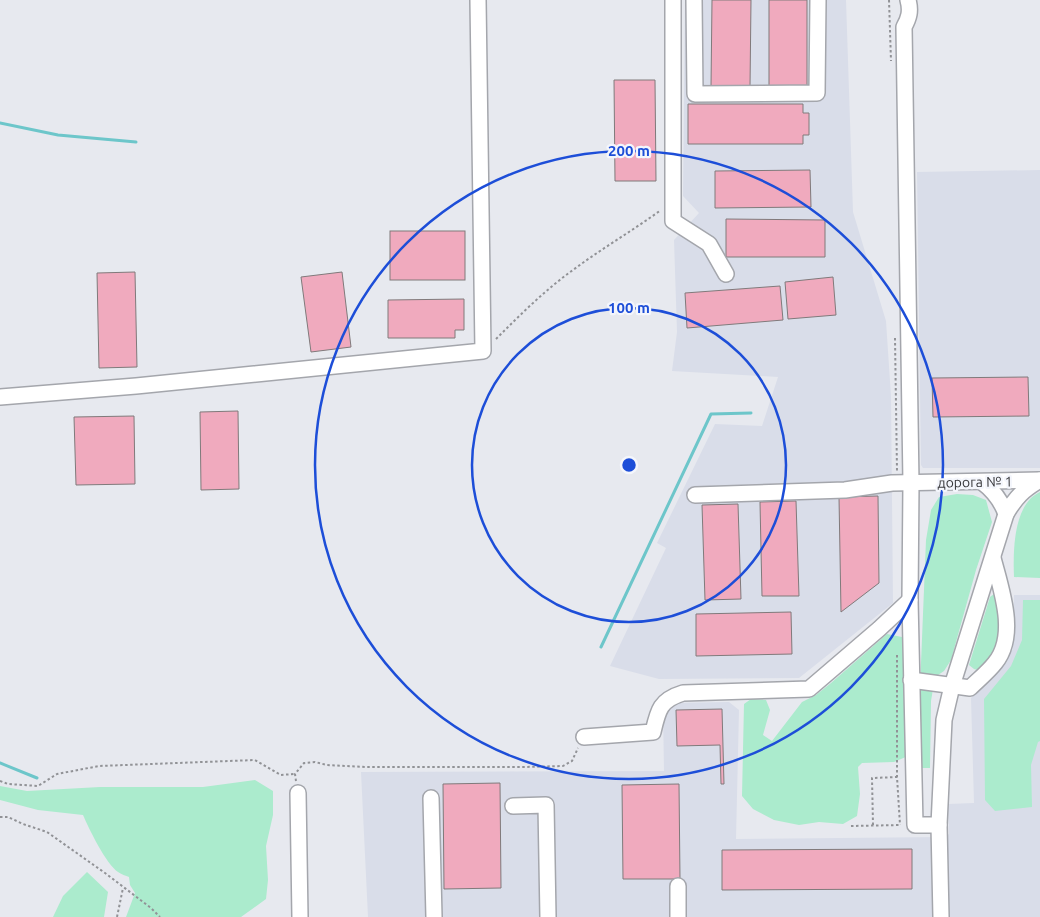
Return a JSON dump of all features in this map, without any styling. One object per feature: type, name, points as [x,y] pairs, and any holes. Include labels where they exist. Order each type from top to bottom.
[{"type":"street","points":[[0,397],[146,385],[483,351],[478,0]]},
{"type":"street","points":[[673,0],[673,221],[709,244],[726,274]]},
{"type":"street","points":[[694,0],[695,94],[817,93],[818,0]]},
{"type":"street","points":[[908,0],[910,8],[909,18],[904,28],[904,483],[910,600],[911,680],[907,825],[939,825]]},
{"type":"street","points":[[941,917],[939,825],[944,720],[952,686],[1006,514],[1014,500],[1040,480]]},
{"type":"street","name":"дорога № 1","points":[[695,494],[844,490],[904,483],[1040,480]]},
{"type":"street","points":[[982,482],[993,490],[1001,501],[1006,514]]},
{"type":"street","points":[[911,680],[970,688],[996,662],[1006,640],[1004,598],[993,558]]},
{"type":"street","points":[[584,736],[653,732],[658,710],[664,702],[673,696],[683,693],[809,689],[910,600]]},
{"type":"street","points":[[298,793],[300,917]]},
{"type":"street","points":[[431,798],[434,917]]},
{"type":"street","points":[[513,806],[546,806],[548,917]]},
{"type":"street","points":[[678,886],[678,917]]},
{"type":"path","points":[[889,0],[891,67]]},
{"type":"path","points":[[483,351],[521,314],[572,270],[631,232],[673,201]]},
{"type":"path","points":[[895,335],[904,483]]},
{"type":"path","points":[[851,826],[907,825],[898,777],[898,653]]},
{"type":"path","points":[[0,781],[8,784],[38,786],[58,774],[99,766],[255,760],[281,775],[295,774],[304,764],[315,762],[327,765],[366,767],[564,766],[572,761],[584,736]]},
{"type":"path","points":[[295,774],[298,793]]},
{"type":"path","points":[[873,825],[872,778],[898,777]]},
{"type":"path","points":[[0,816],[8,817],[47,832],[88,860],[160,917]]},
{"type":"path","points":[[117,917],[123,888]]},
{"type":"shaded area","points":[[685,0],[846,0],[853,212],[886,321],[891,396],[893,603],[799,678],[659,679],[610,666],[666,548],[657,543],[715,424],[762,426],[778,377],[672,371],[677,332],[674,240],[699,213],[683,196]]},
{"type":"shaded area","points":[[1040,170],[1040,468],[923,468],[921,465],[917,172]]},
{"type":"shaded area","points":[[1014,595],[1040,595],[1040,917],[368,917],[361,772],[664,771],[663,709],[671,703],[729,702],[739,710],[736,839],[944,837],[949,834],[948,804],[974,803],[971,698],[1013,649]]},
{"type":"green space","points":[[1040,492],[1040,578],[1014,577],[1016,530],[1024,507],[1031,498]]},
{"type":"green space","points":[[957,494],[973,495],[986,500],[992,522],[976,570],[951,660],[944,671],[935,677],[931,701],[930,768],[919,768],[926,540],[931,510],[939,497]]},
{"type":"green space","points":[[994,594],[1000,616],[1000,635],[994,652],[981,671],[969,665],[990,597]]},
{"type":"green space","points":[[1023,600],[1040,600],[1040,741],[1038,742],[1031,765],[1032,807],[995,811],[985,800],[984,699],[1011,666],[1022,640]]},
{"type":"green space","points":[[887,634],[902,637],[906,643],[908,756],[894,762],[862,763],[858,767],[860,794],[857,816],[843,824],[819,822],[799,825],[774,820],[753,809],[742,796],[744,704],[751,699],[766,700],[770,710],[763,735],[772,741],[802,702],[816,695],[831,683]]},
{"type":"green space","points":[[255,780],[273,791],[273,815],[266,846],[268,880],[266,899],[241,917],[126,917],[135,893],[130,885],[129,877],[118,872],[108,862],[83,815],[38,810],[0,800],[0,786],[27,791],[100,787],[203,787]]},
{"type":"green space","points":[[87,872],[108,892],[104,917],[53,917],[63,896]]},
{"type":"building","points":[[712,0],[751,0],[750,87],[711,87]]},
{"type":"building","points":[[769,0],[807,0],[807,87],[769,87]]},
{"type":"building","points":[[614,80],[655,80],[656,181],[615,181]]},
{"type":"building","points":[[688,104],[803,104],[803,113],[809,113],[809,135],[803,135],[803,144],[688,144]]},
{"type":"building","points":[[810,170],[811,207],[715,208],[715,171]]},
{"type":"building","points":[[726,219],[825,220],[825,257],[726,257]]},
{"type":"building","points":[[390,231],[465,231],[465,280],[390,280]]},
{"type":"building","points":[[135,272],[137,367],[99,368],[97,273]]},
{"type":"building","points":[[342,272],[351,347],[311,352],[301,277]]},
{"type":"building","points":[[833,277],[836,315],[788,319],[785,282]]},
{"type":"building","points":[[780,286],[783,320],[687,328],[685,293]]},
{"type":"building","points":[[464,299],[464,330],[455,330],[455,338],[388,338],[388,300]]},
{"type":"building","points":[[1028,377],[1029,416],[933,417],[932,378]]},
{"type":"building","points":[[238,411],[239,489],[201,490],[200,412]]},
{"type":"building","points":[[134,416],[135,484],[76,485],[74,417]]},
{"type":"building","points":[[878,496],[879,583],[841,612],[839,497]]},
{"type":"building","points":[[796,501],[799,596],[762,596],[760,502]]},
{"type":"building","points":[[738,504],[741,599],[705,600],[702,505]]},
{"type":"building","points":[[791,612],[792,654],[696,656],[696,614]]},
{"type":"building","points":[[722,709],[724,784],[721,784],[720,745],[677,746],[676,710]]},
{"type":"building","points":[[500,783],[501,888],[444,889],[443,784]]},
{"type":"building","points":[[679,784],[680,879],[623,879],[622,785]]},
{"type":"building","points":[[912,849],[912,889],[722,890],[722,850]]},
{"type":"waterway","points":[[0,123],[58,135],[136,142]]},
{"type":"waterway","points":[[601,647],[711,414],[751,413]]},
{"type":"waterway","points":[[0,763],[37,778]]}]
